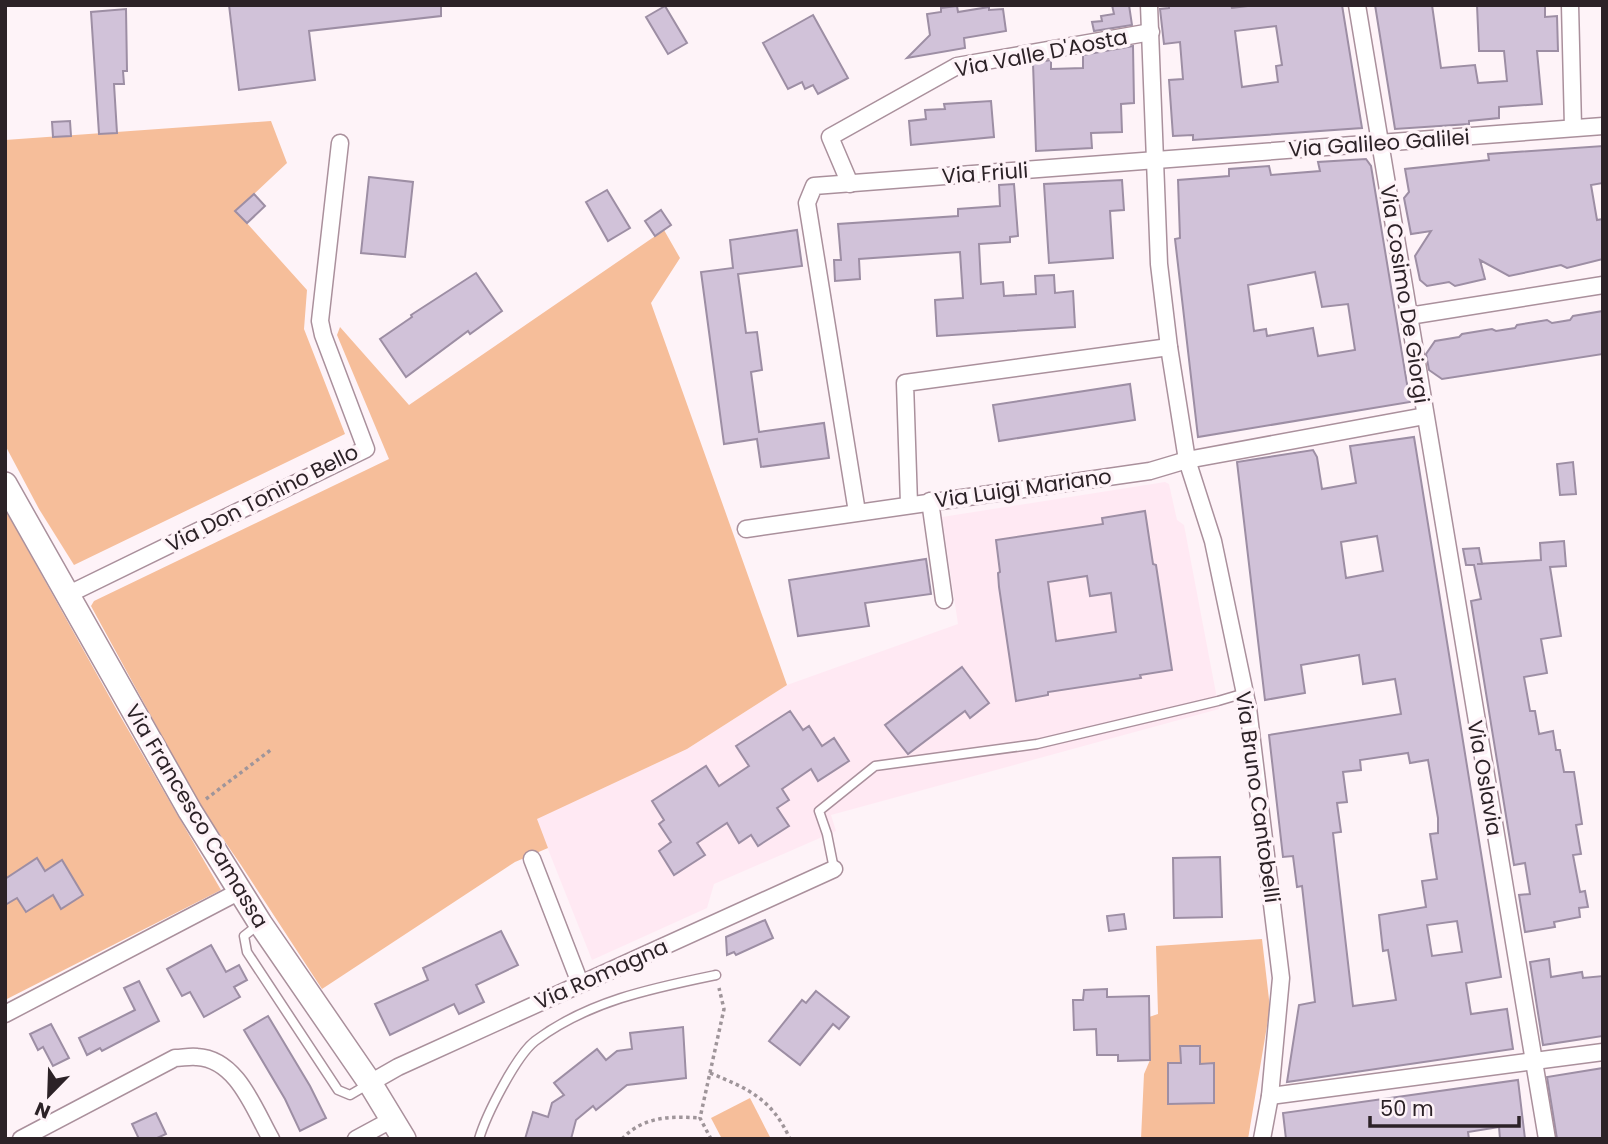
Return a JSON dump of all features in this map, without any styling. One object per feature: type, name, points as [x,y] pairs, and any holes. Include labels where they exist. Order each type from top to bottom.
[{"type":"street","name":"Via Bruno Cantobelli","points":[[1149,5],[1159,264],[1169,347],[1187,460],[1213,541],[1245,693],[1281,978],[1270,1096],[1262,1139]]},
{"type":"street","name":"Via Cosimo De Giorgi","points":[[1357,5],[1425,416]]},
{"type":"street","points":[[1570,5],[1573,127]]},
{"type":"street","name":"Via Valle D'Aosta","points":[[850,184],[830,136],[957,66],[1151,32]]},
{"type":"street","name":"Via Galileo Galilei","points":[[1155,160],[1603,125]]},
{"type":"street","name":"Via Don Tonino Bello","points":[[68,594],[366,449],[320,321],[340,144]]},
{"type":"street","name":"Via Friuli","points":[[857,512],[807,203],[814,186],[1155,160]]},
{"type":"street","points":[[1409,316],[1603,285]]},
{"type":"street","points":[[909,504],[905,383],[1169,347]]},
{"type":"street","name":"Via Luigi Mariano","points":[[746,529],[1150,471],[1187,460],[1425,416]]},
{"type":"street","name":"Via Oslavia","points":[[1425,416],[1547,1139]]},
{"type":"street","name":"Via Francesco Camassa","points":[[5,484],[190,811],[260,923],[399,1129]]},
{"type":"street","points":[[930,501],[944,600]]},
{"type":"street","points":[[532,859],[580,983]]},
{"type":"street","name":"Via Romagna","points":[[370,1083],[398,1067],[580,983],[834,869]]},
{"type":"street","points":[[5,1014],[240,891]]},
{"type":"street","points":[[1270,1096],[1603,1052]]},
{"type":"street","points":[[21,1139],[175,1058],[199,1056],[223,1065],[237,1079],[271,1139]]},
{"type":"street","points":[[356,1139],[399,1129]]},
{"type":"lane","points":[[834,869],[819,811],[875,766],[1037,744],[1245,693]]},
{"type":"lane","points":[[479,1139],[499,1090],[533,1042],[576,1015],[642,990],[716,975]]},
{"type":"path","points":[[190,811],[272,749]]},
{"type":"path","points":[[711,1139],[700,1118],[724,1009],[716,975]]},
{"type":"path","points":[[710,1073],[746,1088],[773,1108],[790,1139]]},
{"type":"path","points":[[622,1139],[630,1130],[652,1120],[674,1116],[700,1118]]},
{"type":"shaded area","points":[[271,121],[287,163],[236,211],[307,290],[304,329],[345,434],[74,565],[39,509],[5,445],[5,140]]},
{"type":"shaded area","points":[[664,230],[680,258],[651,303],[787,685],[687,749],[537,819],[548,848],[515,862],[322,989],[199,804],[91,606],[94,601],[389,459],[337,335],[340,327],[409,405]]},
{"type":"shaded area","points":[[1165,482],[1169,484],[1177,520],[1184,525],[1219,709],[831,815],[836,831],[714,884],[707,908],[592,960],[536,819],[687,749],[787,685],[958,624],[942,517]]},
{"type":"shaded area","points":[[5,509],[221,890],[5,1000]]},
{"type":"shaded area","points":[[1262,939],[1270,1008],[1248,1139],[1141,1139],[1144,1074],[1150,1060],[1149,1017],[1158,1014],[1156,946]]},
{"type":"shaded area","points":[[750,1098],[771,1139],[722,1139],[711,1118]]},
{"type":"building","points":[[229,5],[441,5],[441,16],[309,31],[315,80],[239,90]]},
{"type":"building","points":[[1112,5],[1129,5],[1132,25],[1094,31],[1092,22],[1102,21],[1101,16],[1114,14]]},
{"type":"building","points":[[1169,5],[1231,5],[1232,8],[1256,5],[1342,5],[1362,128],[1193,140],[1193,135],[1173,136],[1169,80],[1183,79],[1180,42],[1164,44],[1160,9],[1169,8]],"holes":[[[1276,26],[1282,65],[1276,66],[1278,82],[1242,87],[1235,31]]]},
{"type":"building","points":[[1375,5],[1432,5],[1441,68],[1475,65],[1478,83],[1507,81],[1504,51],[1479,51],[1477,5],[1545,5],[1545,17],[1557,16],[1558,51],[1537,51],[1542,104],[1499,107],[1499,118],[1469,121],[1469,124],[1395,129]]},
{"type":"building","points":[[665,6],[687,43],[668,54],[646,17]]},
{"type":"building","points":[[957,6],[958,12],[989,7],[989,10],[1003,9],[1006,31],[964,38],[965,48],[907,58],[930,35],[927,14],[941,12],[941,8]]},
{"type":"building","points":[[126,9],[127,71],[123,71],[124,84],[114,84],[117,133],[99,134],[91,12]]},
{"type":"building","points":[[813,15],[848,78],[818,94],[813,85],[805,89],[802,82],[788,89],[763,43]]},
{"type":"building","points":[[1133,46],[1134,103],[1121,104],[1122,132],[1091,133],[1092,148],[1036,151],[1033,63],[1051,60],[1051,69],[1083,68],[1083,55]]},
{"type":"building","points":[[991,101],[994,137],[911,145],[909,121],[926,119],[925,110],[945,109],[944,104]]},
{"type":"building","points":[[70,121],[71,136],[53,137],[52,122]]},
{"type":"building","points":[[1603,146],[1603,183],[1591,185],[1597,220],[1603,219],[1603,259],[1567,268],[1561,265],[1509,276],[1480,260],[1485,279],[1455,286],[1449,282],[1427,286],[1420,280],[1415,256],[1431,231],[1411,234],[1404,198],[1409,192],[1405,169],[1489,160],[1488,154]]},
{"type":"building","points":[[1366,159],[1371,166],[1410,402],[1198,437],[1175,239],[1180,238],[1178,180],[1229,176],[1229,169],[1269,166],[1271,175],[1320,171],[1318,162]],"holes":[[[1315,272],[1322,307],[1348,304],[1355,350],[1318,356],[1313,328],[1267,336],[1266,329],[1254,331],[1248,285]]]},
{"type":"building","points":[[369,177],[413,182],[405,257],[361,253]]},
{"type":"building","points":[[1122,180],[1124,210],[1110,211],[1113,258],[1049,263],[1044,184]]},
{"type":"building","points":[[1014,184],[1018,236],[1010,237],[1010,242],[979,244],[981,284],[1003,282],[1004,296],[1036,294],[1035,276],[1054,275],[1055,293],[1073,291],[1075,327],[937,336],[935,300],[963,298],[960,252],[859,259],[860,279],[835,281],[834,260],[841,260],[838,224],[958,216],[958,209],[1000,206],[999,185]]},
{"type":"building","points":[[607,190],[630,228],[608,241],[586,202]]},
{"type":"building","points":[[254,194],[265,206],[247,223],[235,211]]},
{"type":"building","points":[[661,210],[671,225],[655,236],[645,221]]},
{"type":"building","points":[[797,230],[802,266],[738,274],[746,333],[757,332],[762,370],[751,372],[759,432],[824,423],[829,458],[761,467],[757,439],[724,444],[701,272],[733,268],[730,240]]},
{"type":"building","points":[[476,273],[502,311],[470,334],[468,331],[406,377],[380,339],[412,317],[411,315]]},
{"type":"building","points":[[1603,311],[1603,354],[1442,379],[1429,370],[1426,354],[1435,341],[1547,320],[1552,323],[1570,320],[1573,316]]},
{"type":"building","points":[[1130,384],[1135,420],[999,441],[993,405]]},
{"type":"building","points":[[1414,437],[1501,977],[1466,983],[1471,1014],[1507,1009],[1513,1049],[1287,1082],[1299,1005],[1315,1002],[1302,886],[1297,887],[1293,856],[1283,857],[1269,735],[1401,714],[1395,679],[1363,684],[1359,655],[1301,665],[1305,693],[1265,700],[1237,462],[1313,450],[1317,457],[1322,489],[1356,483],[1350,446]],"holes":[[[1377,536],[1383,571],[1346,578],[1341,542]],[[1408,753],[1410,763],[1428,760],[1438,818],[1438,833],[1430,834],[1437,879],[1422,881],[1426,907],[1379,915],[1383,951],[1388,950],[1396,1000],[1353,1006],[1333,833],[1341,832],[1337,803],[1347,802],[1343,772],[1361,770],[1360,760]],[[1457,921],[1462,952],[1432,956],[1427,925]]]},
{"type":"building","points":[[1573,462],[1576,494],[1560,495],[1557,464]]},
{"type":"building","points":[[1145,511],[1172,670],[1140,675],[1141,678],[1048,692],[1048,695],[1016,701],[999,587],[996,540],[1103,524],[1102,518]],"holes":[[[1087,576],[1090,596],[1111,593],[1116,632],[1056,641],[1048,582]]]},
{"type":"building","points":[[1564,541],[1566,566],[1550,567],[1561,636],[1541,639],[1547,673],[1524,677],[1530,711],[1535,711],[1539,734],[1553,731],[1564,772],[1574,772],[1582,824],[1576,825],[1581,854],[1573,855],[1580,892],[1585,891],[1588,907],[1579,908],[1580,917],[1554,922],[1555,927],[1525,932],[1519,895],[1530,894],[1525,863],[1514,865],[1471,601],[1481,599],[1474,565],[1466,565],[1463,549],[1479,548],[1482,564],[1541,560],[1540,543]]},
{"type":"building","points":[[926,559],[931,594],[865,603],[869,626],[798,636],[789,580]]},
{"type":"building","points":[[962,667],[989,703],[970,718],[965,711],[908,754],[885,725]]},
{"type":"building","points":[[790,711],[803,730],[809,726],[822,746],[834,738],[849,761],[818,781],[811,769],[782,789],[789,800],[777,808],[789,826],[758,846],[751,835],[739,843],[727,823],[697,843],[705,855],[674,875],[659,851],[671,842],[659,824],[664,820],[652,801],[706,766],[719,786],[749,766],[736,746]]},
{"type":"building","points":[[1220,857],[1222,917],[1174,918],[1173,858]]},
{"type":"building","points":[[37,858],[45,871],[62,860],[83,895],[61,909],[53,895],[26,912],[17,898],[5,905],[5,879]]},
{"type":"building","points":[[1124,914],[1126,929],[1109,931],[1107,916]]},
{"type":"building","points":[[765,920],[773,938],[736,955],[734,952],[727,955],[726,937]]},
{"type":"building","points":[[501,931],[518,965],[476,985],[484,1002],[459,1014],[454,1004],[390,1035],[375,1004],[428,980],[423,968]]},
{"type":"building","points":[[211,945],[226,972],[239,965],[247,980],[234,987],[240,997],[204,1017],[190,992],[182,996],[167,969]]},
{"type":"building","points":[[1549,959],[1551,977],[1582,972],[1583,978],[1603,976],[1603,1036],[1543,1045],[1530,962]]},
{"type":"building","points":[[139,981],[159,1021],[102,1051],[100,1048],[87,1055],[79,1038],[135,1010],[124,988]]},
{"type":"building","points":[[1107,989],[1107,997],[1149,996],[1150,1060],[1118,1061],[1118,1055],[1097,1055],[1096,1029],[1074,1030],[1073,1000],[1083,1000],[1084,990]]},
{"type":"building","points":[[816,991],[849,1017],[839,1029],[833,1024],[800,1065],[769,1041],[802,1000],[806,1003]]},
{"type":"building","points":[[268,1016],[326,1118],[300,1131],[285,1099],[244,1030]]},
{"type":"building","points":[[51,1024],[69,1058],[53,1066],[43,1047],[38,1050],[30,1034]]},
{"type":"building","points":[[683,1027],[686,1078],[627,1085],[596,1110],[593,1106],[576,1120],[571,1139],[525,1139],[533,1112],[548,1117],[552,1103],[564,1095],[554,1083],[597,1049],[606,1060],[617,1051],[632,1049],[630,1033]]},
{"type":"building","points":[[1180,1046],[1200,1046],[1200,1064],[1214,1063],[1214,1103],[1168,1104],[1168,1063],[1181,1063]]},
{"type":"building","points":[[1603,1068],[1603,1139],[1557,1139],[1547,1077]]},
{"type":"building","points":[[1518,1080],[1525,1139],[1500,1139],[1499,1127],[1468,1132],[1469,1139],[1286,1139],[1283,1113]]},
{"type":"building","points":[[156,1113],[166,1134],[155,1139],[139,1139],[132,1124]]}]
